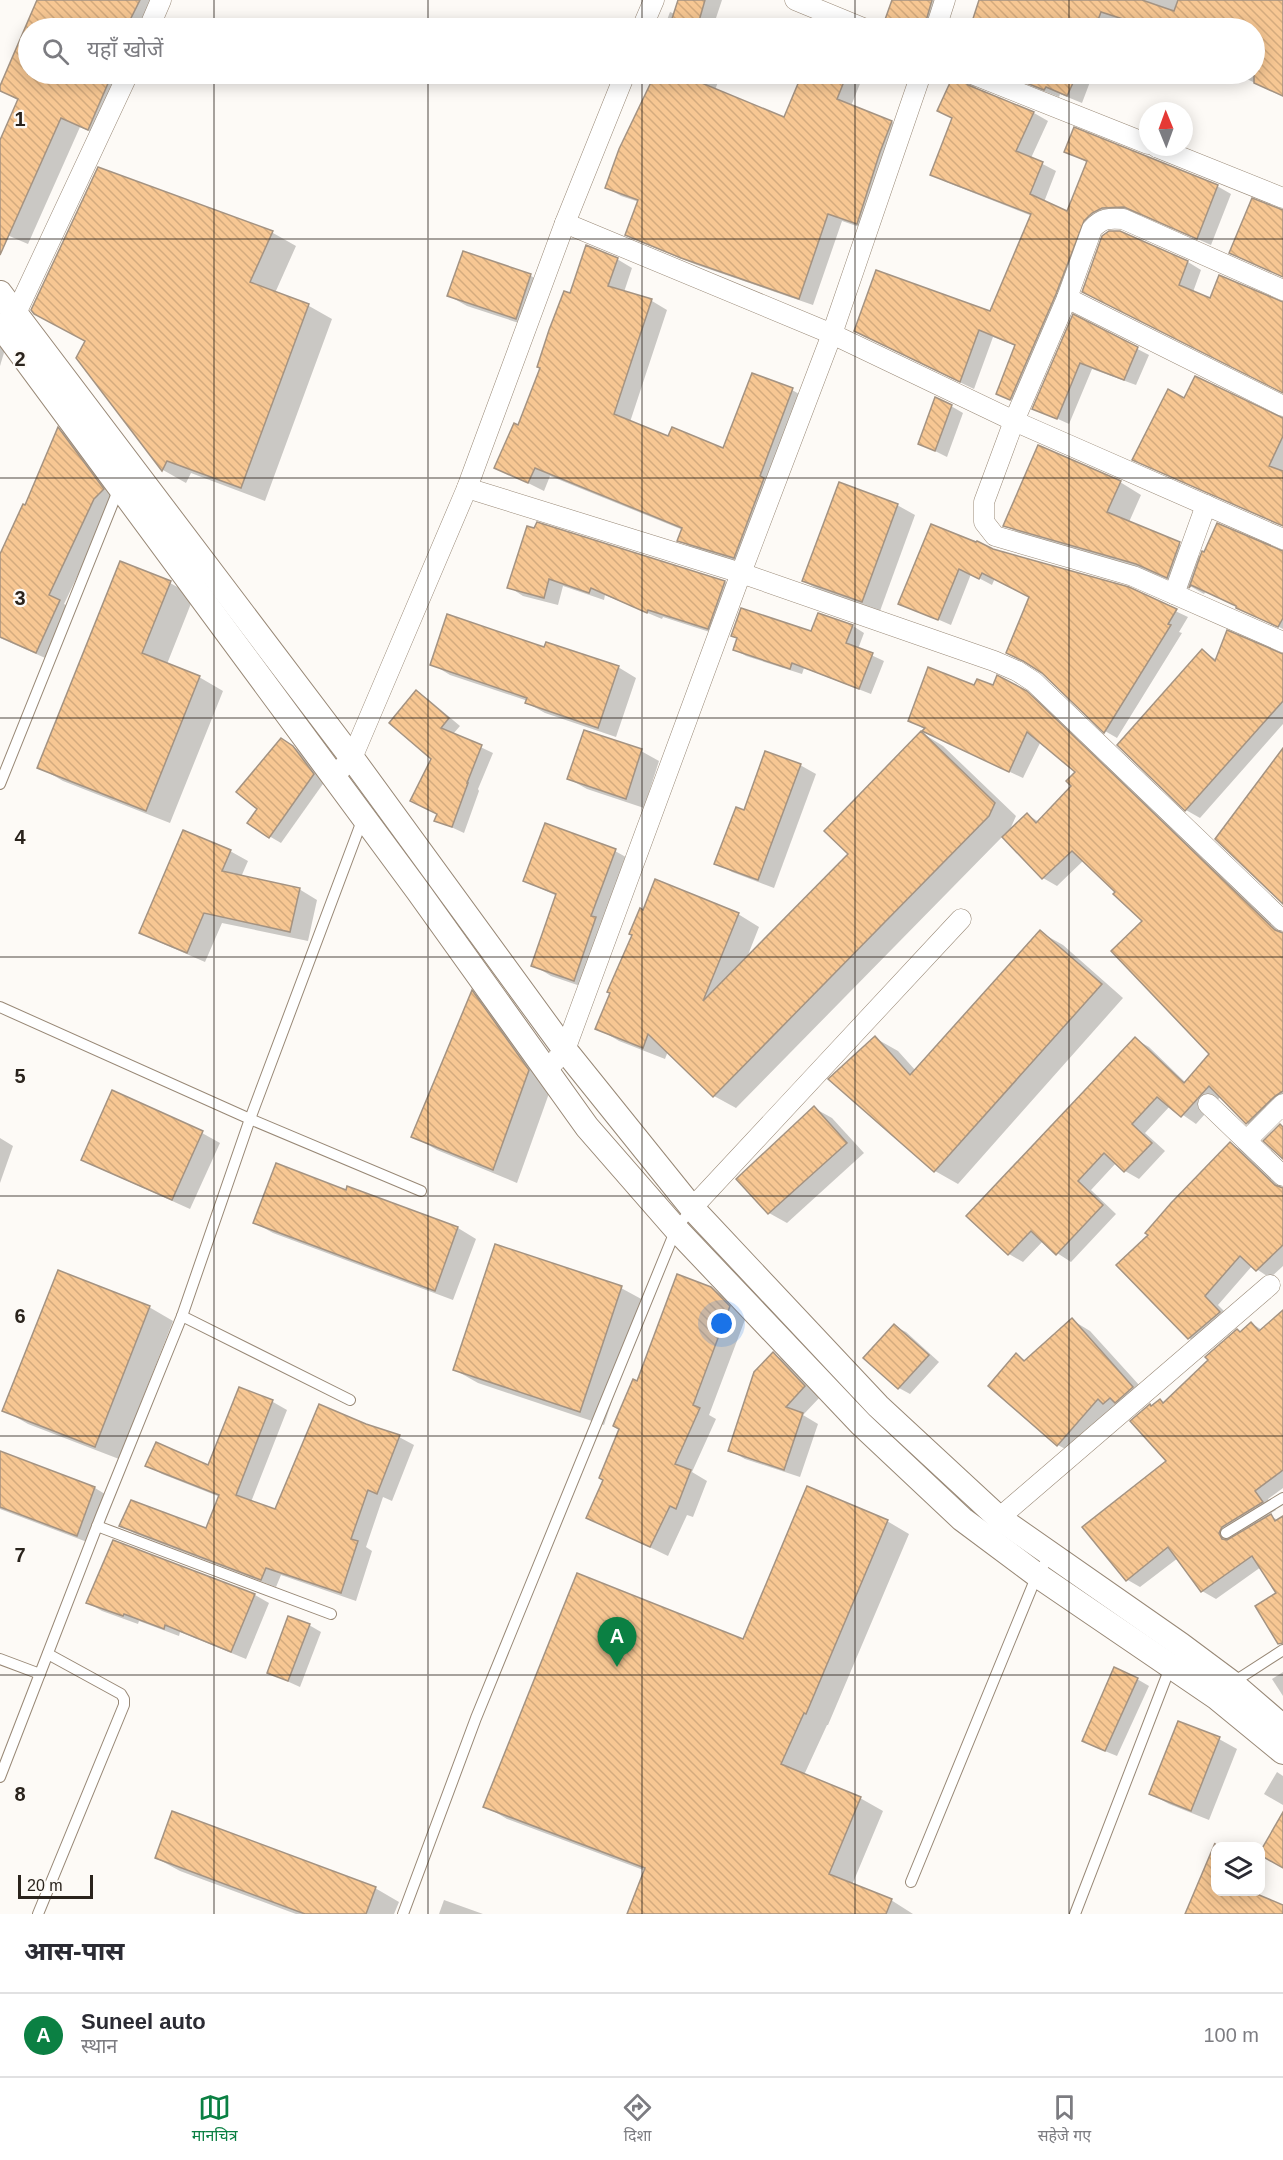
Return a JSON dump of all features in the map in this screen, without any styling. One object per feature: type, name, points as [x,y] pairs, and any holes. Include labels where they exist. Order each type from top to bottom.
[{"type":"street","points":[[153,18],[161,0]]},
{"type":"street","points":[[646,18],[654,0]]},
{"type":"street","points":[[795,0],[839,18]]},
{"type":"street","points":[[939,18],[945,0]]},
{"type":"street","points":[[7,324],[123,84]]},
{"type":"street","points":[[334,776],[352,758],[467,488],[566,223],[621,84]]},
{"type":"street","points":[[547,1070],[565,1050],[832,334],[918,84]]},
{"type":"street","points":[[997,84],[1139,140]]},
{"type":"street","points":[[1178,156],[1283,198]]},
{"type":"street","points":[[1283,290],[1123,219],[1106,218],[1098,221],[1092,228],[1067,298],[1014,421],[984,502],[984,522],[995,536],[1133,576],[1283,642]]},
{"type":"street","points":[[566,223],[832,334],[1014,421],[1283,539]]},
{"type":"street","points":[[0,293],[7,324],[120,487],[364,817],[587,1127],[676,1229],[861,1424],[962,1518],[1037,1575],[1216,1697],[1283,1752]]},
{"type":"street","points":[[1067,298],[1283,406]]},
{"type":"street","points":[[7,324],[129,463],[352,758],[565,1050],[692,1208],[878,1406],[999,1518],[1181,1645],[1232,1683],[1283,1727]]},
{"type":"street","points":[[467,488],[741,573],[994,661],[1026,677],[1034,682],[1282,918]]},
{"type":"street","points":[[1174,594],[1206,505]]},
{"type":"street","points":[[241,651],[259,636]]},
{"type":"street","points":[[692,1208],[960,919]]},
{"type":"street","points":[[1208,1104],[1283,1176]]},
{"type":"street","points":[[1247,1140],[1283,1104]]},
{"type":"street","points":[[999,1518],[1270,1285]]},
{"type":"street","points":[[861,1424],[878,1406]]},
{"type":"lane","points":[[0,784],[129,463]]},
{"type":"lane","points":[[0,1777],[97,1526],[182,1316],[250,1119],[364,817]]},
{"type":"lane","points":[[0,1007],[250,1119],[421,1191]]},
{"type":"lane","points":[[403,1914],[476,1718],[676,1229],[692,1208]]},
{"type":"lane","points":[[182,1316],[350,1400]]},
{"type":"lane","points":[[1226,1533],[1283,1498]]},
{"type":"lane","points":[[97,1526],[331,1614]]},
{"type":"lane","points":[[911,1882],[1037,1575],[1050,1554]]},
{"type":"lane","points":[[1075,1914],[1170,1667],[1181,1645]]},
{"type":"lane","points":[[1232,1683],[1283,1650]]},
{"type":"lane","points":[[38,1914],[124,1705],[121,1694],[48,1654]]},
{"type":"lane","points":[[0,1659],[40,1674]]},
{"type":"building","points":[[37,0],[140,0],[131,18],[29,18]]},
{"type":"building","points":[[678,0],[705,0],[700,18],[672,18]]},
{"type":"building","points":[[892,0],[932,0],[927,18],[886,18]]},
{"type":"building","points":[[979,0],[1142,0],[1174,11],[1178,0],[1283,0],[1283,96],[1256,84],[1265,84],[1265,18],[1120,18],[1101,12],[1099,18],[973,18]]},
{"type":"building","points":[[18,44],[18,84],[108,84],[88,130],[61,118],[0,255],[0,140],[18,99],[0,91]]},
{"type":"building","points":[[650,84],[704,84],[784,117],[798,84],[843,84],[837,99],[892,121],[857,224],[828,214],[799,299],[681,258],[625,235],[638,200],[605,188],[619,149]]},
{"type":"building","points":[[949,84],[967,84],[1034,112],[1016,151],[1043,162],[1030,194],[1067,211],[1087,161],[1064,152],[1074,127],[1139,153],[1139,156],[1146,156],[1218,185],[1197,239],[1124,207],[1102,208],[1092,213],[1084,221],[1056,294],[1010,400],[996,394],[1015,345],[979,330],[960,382],[854,331],[876,270],[990,311],[1031,214],[930,175],[952,118],[937,111]]},
{"type":"building","points":[[1029,84],[1072,84],[1067,96],[1046,87],[1044,90]]},
{"type":"building","points":[[98,167],[273,231],[250,282],[309,304],[241,488],[167,461],[162,471],[76,358],[85,341],[34,314],[31,310]]},
{"type":"building","points":[[1252,198],[1283,210],[1283,277],[1229,253]]},
{"type":"building","points":[[1109,231],[1120,231],[1188,261],[1179,285],[1210,298],[1219,275],[1283,302],[1283,393],[1082,292],[1102,236]]},
{"type":"building","points":[[586,245],[618,258],[608,286],[652,299],[614,414],[668,436],[672,427],[723,448],[752,373],[793,388],[760,476],[764,478],[734,558],[677,541],[682,528],[535,468],[528,483],[494,468],[514,423],[518,425],[540,368],[537,367],[549,330],[564,291],[570,293]]},
{"type":"building","points":[[463,251],[531,274],[516,319],[447,296]]},
{"type":"building","points":[[1073,314],[1138,347],[1124,380],[1080,363],[1057,419],[1032,409]]},
{"type":"building","points":[[1195,376],[1283,418],[1283,436],[1269,466],[1283,471],[1283,526],[1132,460],[1168,389],[1184,398]]},
{"type":"building","points":[[935,397],[952,405],[935,451],[918,444]]},
{"type":"building","points":[[58,427],[104,489],[94,499],[49,595],[60,600],[36,653],[0,637],[0,554],[23,504],[25,505]]},
{"type":"building","points":[[1038,445],[1121,481],[1107,512],[1180,542],[1167,578],[1136,564],[1003,526]]},
{"type":"building","points":[[839,482],[898,504],[862,602],[802,581]]},
{"type":"building","points":[[537,522],[725,581],[708,629],[648,610],[647,613],[591,588],[589,593],[549,579],[544,598],[507,588],[527,526],[534,528]]},
{"type":"building","points":[[1217,523],[1283,551],[1283,618],[1278,627],[1191,585],[1189,588],[1202,551],[1204,552]]},
{"type":"building","points":[[931,524],[993,549],[1129,587],[1177,609],[1168,624],[1171,625],[1104,733],[1042,673],[1006,653],[1029,597],[982,573],[979,579],[959,569],[938,620],[898,604]]},
{"type":"building","points":[[120,561],[171,581],[142,653],[200,676],[146,811],[37,768]]},
{"type":"building","points":[[741,608],[811,631],[818,613],[853,625],[846,643],[873,653],[859,689],[792,663],[790,669],[733,650],[737,638],[731,636]]},
{"type":"building","points":[[447,614],[544,647],[546,642],[619,666],[598,728],[525,703],[527,698],[430,665]]},
{"type":"building","points":[[1227,630],[1283,654],[1283,701],[1185,811],[1117,745],[1202,649],[1215,661]]},
{"type":"building","points":[[928,667],[974,685],[977,679],[993,685],[997,675],[1027,691],[1275,930],[1283,933],[1283,1091],[1246,1124],[1209,1086],[1181,1117],[1157,1097],[1132,1124],[1152,1143],[1124,1172],[1104,1153],[1078,1181],[1103,1205],[1056,1255],[1031,1231],[1008,1255],[966,1216],[1135,1037],[1184,1083],[1209,1054],[1111,951],[1142,921],[1113,894],[1115,892],[1072,851],[1042,879],[1002,837],[1027,813],[1036,823],[1071,786],[1066,781],[1075,772],[1027,732],[1009,772],[922,731],[925,728],[908,721]]},
{"type":"building","points":[[416,690],[449,718],[441,728],[482,745],[452,827],[434,821],[437,814],[410,801],[431,759],[389,723]]},
{"type":"building","points":[[584,730],[642,749],[626,799],[567,779]]},
{"type":"building","points":[[921,731],[995,803],[989,816],[713,1097],[648,1034],[643,1048],[595,1029],[610,993],[607,992],[632,935],[629,934],[640,908],[643,910],[655,879],[739,913],[703,1001],[848,854],[824,831]]},
{"type":"building","points":[[281,738],[293,746],[314,774],[269,838],[247,823],[257,809],[236,792]]},
{"type":"building","points":[[1283,748],[1283,904],[1215,839]]},
{"type":"building","points":[[765,751],[801,764],[758,880],[714,864],[736,807],[744,810]]},
{"type":"building","points":[[545,823],[616,849],[591,916],[596,917],[574,981],[531,966],[556,894],[523,881]]},
{"type":"building","points":[[183,830],[231,850],[222,871],[300,888],[290,932],[204,913],[187,953],[139,933]]},
{"type":"building","points":[[1040,930],[1102,984],[934,1172],[828,1079],[875,1036],[910,1075]]},
{"type":"building","points":[[472,990],[529,1070],[493,1170],[411,1137]]},
{"type":"building","points":[[112,1090],[203,1131],[172,1200],[81,1160]]},
{"type":"building","points":[[814,1106],[847,1143],[768,1214],[736,1179]]},
{"type":"building","points":[[1280,1124],[1283,1127],[1283,1159],[1263,1141]]},
{"type":"building","points":[[1230,1142],[1275,1185],[1283,1188],[1283,1245],[1256,1271],[1240,1256],[1205,1296],[1220,1312],[1188,1339],[1116,1265],[1148,1235],[1145,1233],[1171,1203]]},
{"type":"building","points":[[276,1163],[346,1190],[347,1186],[458,1227],[435,1291],[253,1223]]},
{"type":"building","points":[[495,1244],[622,1286],[580,1412],[453,1370]]},
{"type":"building","points":[[58,1270],[150,1306],[95,1447],[2,1411]]},
{"type":"building","points":[[677,1274],[711,1287],[730,1306],[693,1405],[700,1408],[675,1464],[691,1470],[676,1509],[670,1506],[650,1547],[586,1518],[603,1480],[599,1478],[619,1429],[613,1426],[633,1379],[637,1381]]},
{"type":"building","points":[[1283,1310],[1283,1470],[1255,1491],[1263,1502],[1222,1527],[1219,1533],[1222,1539],[1227,1540],[1271,1514],[1275,1521],[1283,1516],[1283,1643],[1278,1644],[1255,1606],[1276,1593],[1252,1556],[1201,1592],[1168,1547],[1126,1581],[1082,1527],[1166,1461],[1130,1421],[1150,1404],[1151,1406],[1160,1399],[1163,1403],[1208,1360],[1205,1357],[1237,1329],[1240,1332],[1251,1322],[1259,1331]]},
{"type":"building","points":[[1072,1318],[1133,1387],[1115,1403],[1110,1398],[1103,1404],[1098,1399],[1057,1446],[988,1386],[1016,1353],[1024,1361]]},
{"type":"building","points":[[894,1324],[929,1355],[898,1389],[863,1358]]},
{"type":"building","points":[[773,1352],[805,1386],[786,1407],[803,1413],[784,1470],[728,1451],[754,1372]]},
{"type":"building","points":[[239,1387],[273,1400],[236,1495],[275,1509],[319,1404],[366,1424],[400,1435],[377,1494],[368,1490],[351,1539],[358,1541],[341,1593],[266,1568],[261,1580],[119,1526],[131,1500],[206,1528],[219,1495],[145,1466],[156,1442],[208,1465]]},
{"type":"building","points":[[0,1451],[95,1487],[77,1536],[0,1507]]},
{"type":"building","points":[[807,1486],[888,1520],[806,1714],[804,1713],[781,1764],[861,1797],[829,1874],[892,1899],[886,1914],[627,1914],[645,1868],[483,1807],[577,1573],[743,1639]]},
{"type":"building","points":[[113,1540],[255,1594],[231,1652],[165,1625],[164,1629],[86,1603]]},
{"type":"building","points":[[288,1616],[310,1624],[288,1681],[267,1673]]},
{"type":"building","points":[[1114,1667],[1138,1678],[1105,1751],[1082,1741]]},
{"type":"building","points":[[1178,1721],[1220,1737],[1191,1811],[1149,1794]]},
{"type":"building","points":[[172,1811],[376,1887],[366,1914],[305,1914],[155,1858]]},
{"type":"building","points":[[1283,1812],[1283,1868],[1265,1858],[1265,1843]]},
{"type":"building","points":[[1211,1852],[1211,1896],[1262,1896],[1283,1905],[1283,1914],[1185,1914]]},
{"type":"place","name":"Suneel auto","points":[[617,1667]]}]
